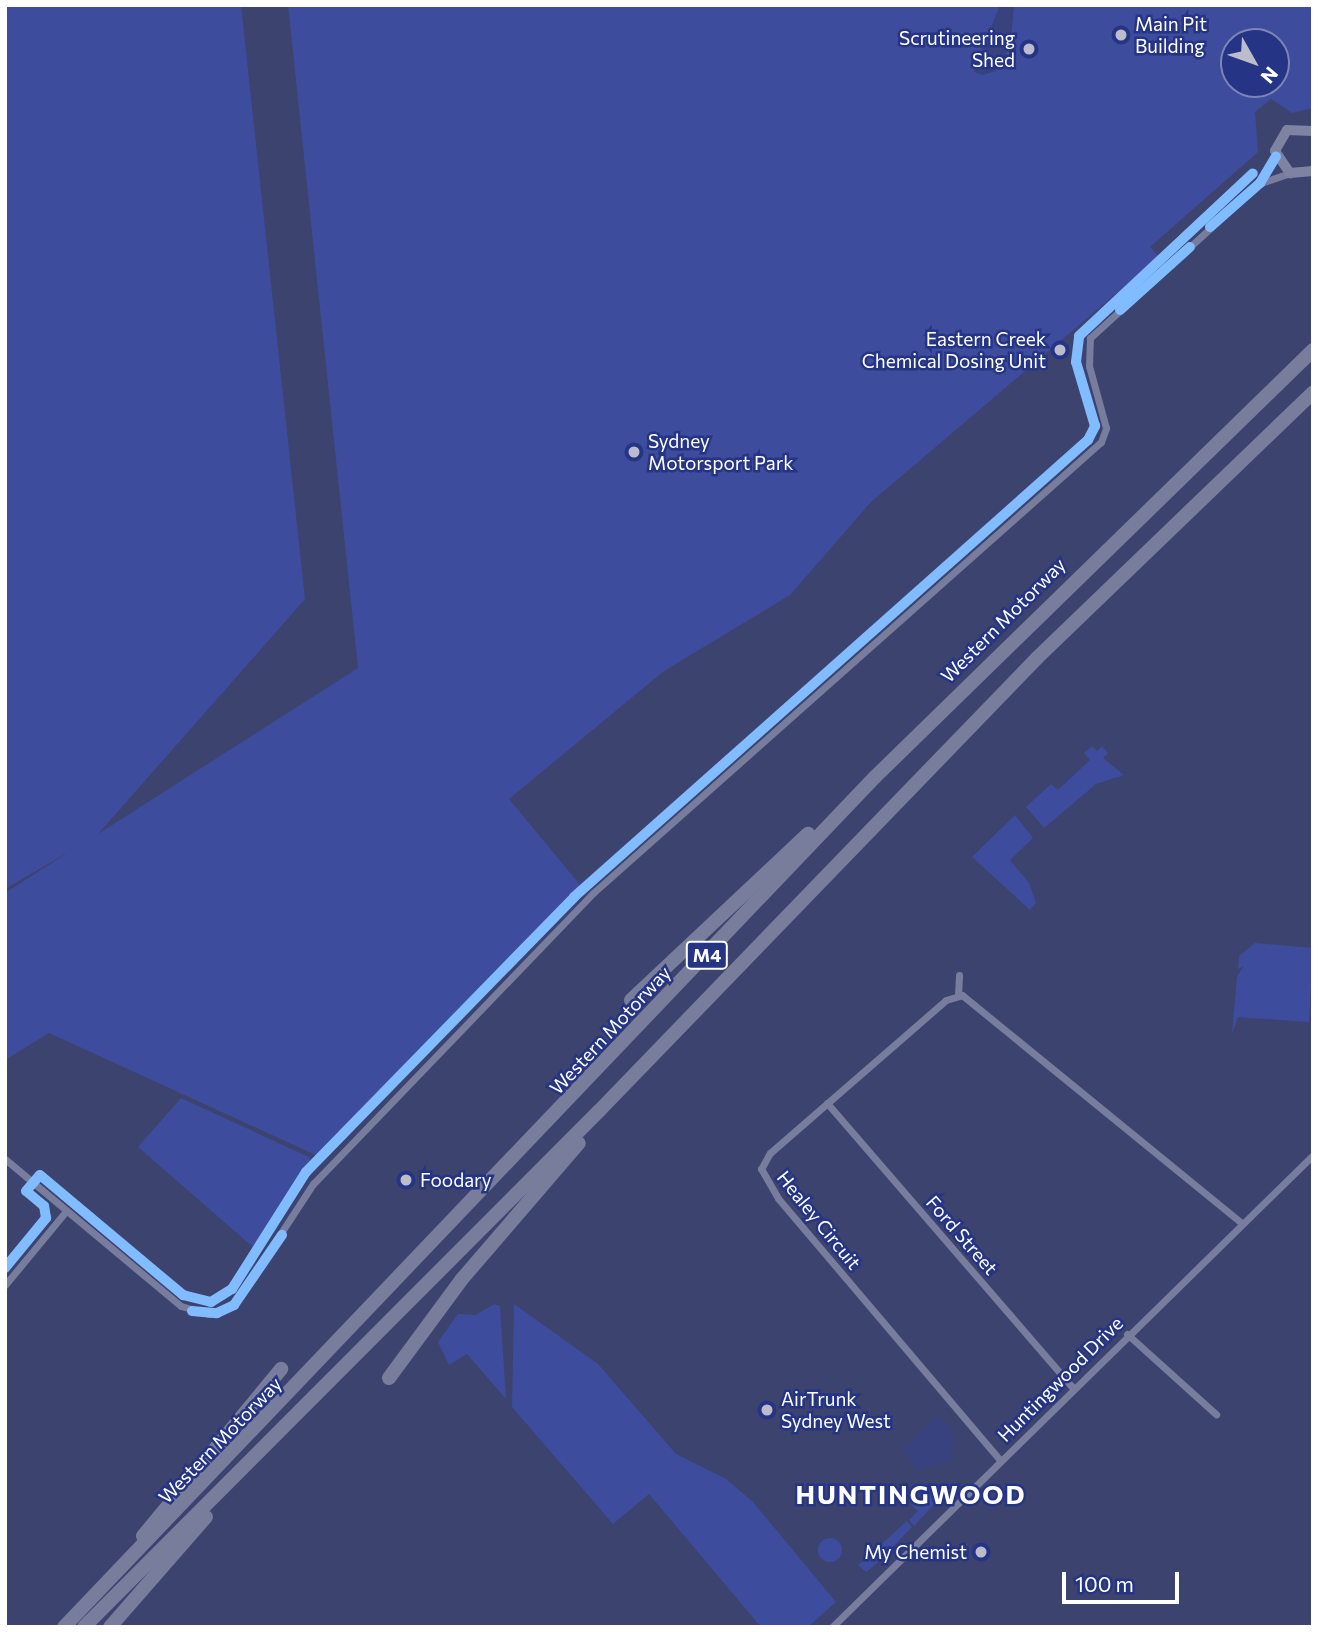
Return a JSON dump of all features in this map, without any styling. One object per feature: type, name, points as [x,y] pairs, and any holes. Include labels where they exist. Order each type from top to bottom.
[{"type":"highway","name":"Western Motorway","points":[[64,1627],[875,777],[1313,350]]},
{"type":"highway","name":"Western Motorway","points":[[84,1627],[599,1111],[1037,658],[1313,393]]},
{"type":"highway","points":[[631,1000],[875,777]]},
{"type":"highway","points":[[389,1378],[462,1279],[599,1120],[599,1111]]},
{"type":"highway","points":[[116,1574],[168,1501],[281,1369]]},
{"type":"highway","points":[[110,1627],[267,1443]]},
{"type":"main road","points":[[1313,120],[1280,137],[1276,156],[1296,174],[1313,181]]},
{"type":"main road","points":[[1298,127],[1313,131]]},
{"type":"main road","points":[[1296,174],[1313,171]]},
{"type":"street","points":[[5,1159],[181,1306],[209,1314],[234,1305],[313,1184],[593,893],[1101,442],[1106,428],[1089,366],[1090,338],[1260,183],[1276,156]]},
{"type":"street","points":[[1260,183],[1296,174]]},
{"type":"street","points":[[959,975],[958,995],[1240,1222]]},
{"type":"street","name":"Healey Circuit","points":[[958,995],[770,1153],[763,1177],[1000,1461]]},
{"type":"street","name":"Ford Street","points":[[827,1103],[1073,1388]]},
{"type":"street","name":"Huntingwood Drive","points":[[832,1627],[1240,1222],[1313,1155]]},
{"type":"street","points":[[5,1285],[66,1211]]},
{"type":"street","points":[[1128,1334],[1216,1414]]},
{"type":"shaded area","points":[[5,5],[241,5],[305,599],[98,834],[358,668],[288,5],[1313,5],[1313,108],[1292,113],[1271,99],[1255,112],[1258,152],[1150,247],[1159,257],[871,502],[790,595],[664,671],[509,799],[581,886],[320,1157],[49,1033],[5,1060],[5,893],[72,850],[5,889]]},
{"type":"shaded area","points":[[1000,5],[1014,5],[1011,39],[1001,69],[983,75],[974,72]]},
{"type":"shaded area","points":[[1092,746],[1097,751],[1102,746],[1108,753],[1103,758],[1124,775],[1096,784],[1044,828],[1026,807],[1051,784],[1058,790],[1090,760],[1084,753]]},
{"type":"shaded area","points":[[1015,815],[1033,838],[1010,860],[1029,883],[1036,903],[1030,910],[972,857]]},
{"type":"shaded area","points":[[1255,943],[1313,948],[1309,1022],[1238,1017],[1232,1034],[1237,976],[1244,966],[1238,969],[1239,956]]},
{"type":"shaded area","points":[[181,1098],[311,1158],[254,1248],[138,1147]]},
{"type":"shaded area","points":[[494,1304],[500,1306],[506,1399],[467,1354],[449,1365],[438,1342],[458,1314],[476,1315]]},
{"type":"shaded area","points":[[514,1304],[598,1364],[676,1454],[726,1479],[753,1502],[836,1602],[808,1627],[761,1627],[649,1494],[613,1524],[512,1407]]},
{"type":"shaded area","points":[[939,1415],[954,1435],[951,1461],[919,1471],[902,1450]]},
{"type":"shaded area","points":[[938,1489],[940,1498],[914,1526],[909,1520],[918,1511],[911,1504]]},
{"type":"shaded area","points":[[907,1521],[912,1527],[876,1564],[866,1572],[858,1565]]},
{"type":"shaded area","points":[[830,1538],[841,1545],[842,1550],[835,1561],[830,1562],[819,1555],[818,1550],[825,1539]]},
{"type":"cycle path","points":[[1210,227],[1260,183],[1276,156]]},
{"type":"cycle path","points":[[5,1268],[46,1218],[44,1206],[26,1191],[40,1175],[183,1295],[211,1302],[232,1289],[306,1172],[574,897],[1088,440],[1095,426],[1076,362],[1079,336],[1253,173]]},
{"type":"cycle path","points":[[1120,310],[1190,247]]},
{"type":"cycle path","points":[[192,1311],[217,1313],[234,1305],[282,1235]]},
{"type":"place","name":"Main Pit Building","points":[[1121,35]]},
{"type":"place","name":"Scrutineering Shed","points":[[1029,49]]},
{"type":"place","name":"Eastern Creek Chemical Dosing Unit","points":[[1060,350]]},
{"type":"place","name":"Sydney Motorsport Park","points":[[634,452]]},
{"type":"place","name":"Foodary","points":[[406,1180]]},
{"type":"place","name":"AirTrunk Sydney West","points":[[767,1410]]},
{"type":"place","name":"My Chemist","points":[[981,1552]]},
{"type":"district","name":"HUNTINGWOOD","points":[[911,1494]]}]
